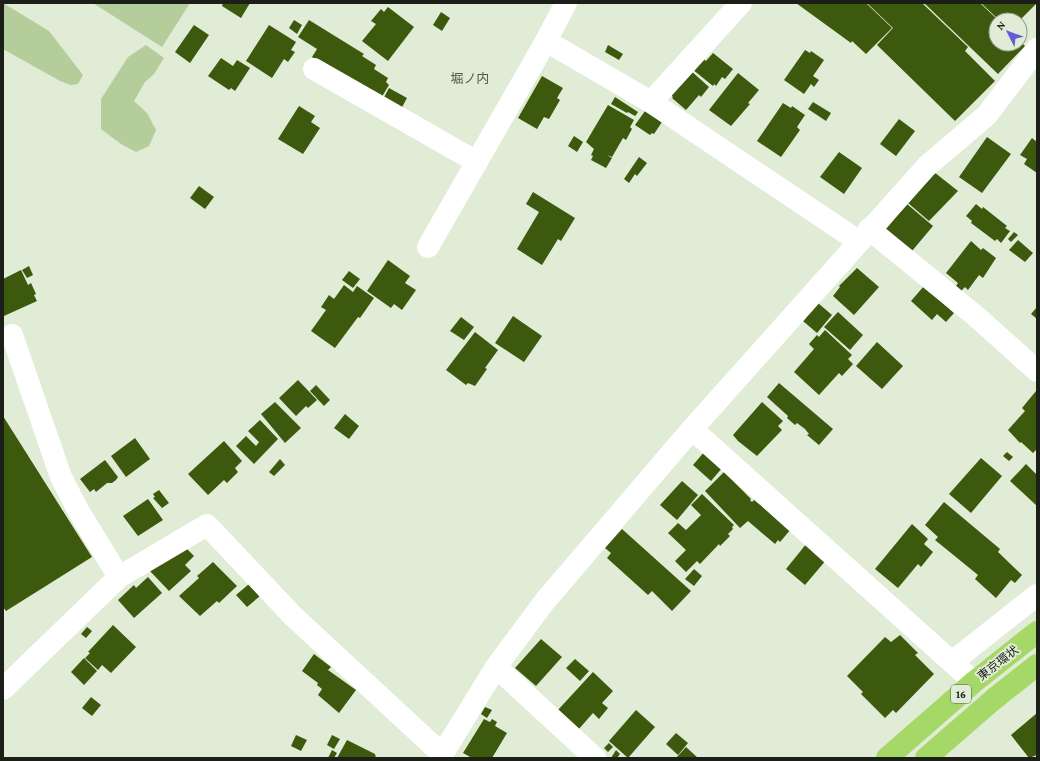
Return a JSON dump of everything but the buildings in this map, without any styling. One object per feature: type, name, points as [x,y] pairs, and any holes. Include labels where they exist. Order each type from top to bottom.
[{"type":"highway","name":"東京環状","points":[[888,758],[974,682],[1037,632]]},
{"type":"highway","name":"16","points":[[926,758],[994,699],[1037,665]]},
{"type":"street","points":[[428,247],[546,41],[566,3]]},
{"type":"street","points":[[651,102],[741,3]]},
{"type":"street","points":[[546,41],[651,102],[864,235],[978,318],[1037,371]]},
{"type":"street","points":[[3,689],[119,577],[207,525],[293,616],[441,756],[496,667],[545,601],[692,429],[864,235],[927,166],[987,115],[1037,49]]},
{"type":"street","points":[[314,69],[477,162]]},
{"type":"street","points":[[12,335],[61,477],[79,512],[119,577]]},
{"type":"street","points":[[692,429],[974,682]]},
{"type":"street","points":[[952,662],[1037,595]]},
{"type":"street","points":[[496,667],[595,758]]},
{"type":"green space","points":[[3,3],[49,31],[83,75],[78,84],[71,85],[60,81],[3,49]]},
{"type":"green space","points":[[93,3],[190,3],[162,47]]},
{"type":"green space","points":[[146,45],[164,58],[154,74],[145,82],[134,101],[147,113],[156,130],[149,146],[136,152],[121,144],[101,129],[101,99],[128,57]]},
{"type":"district","name":"堀ノ内","points":[[470,78]]}]
